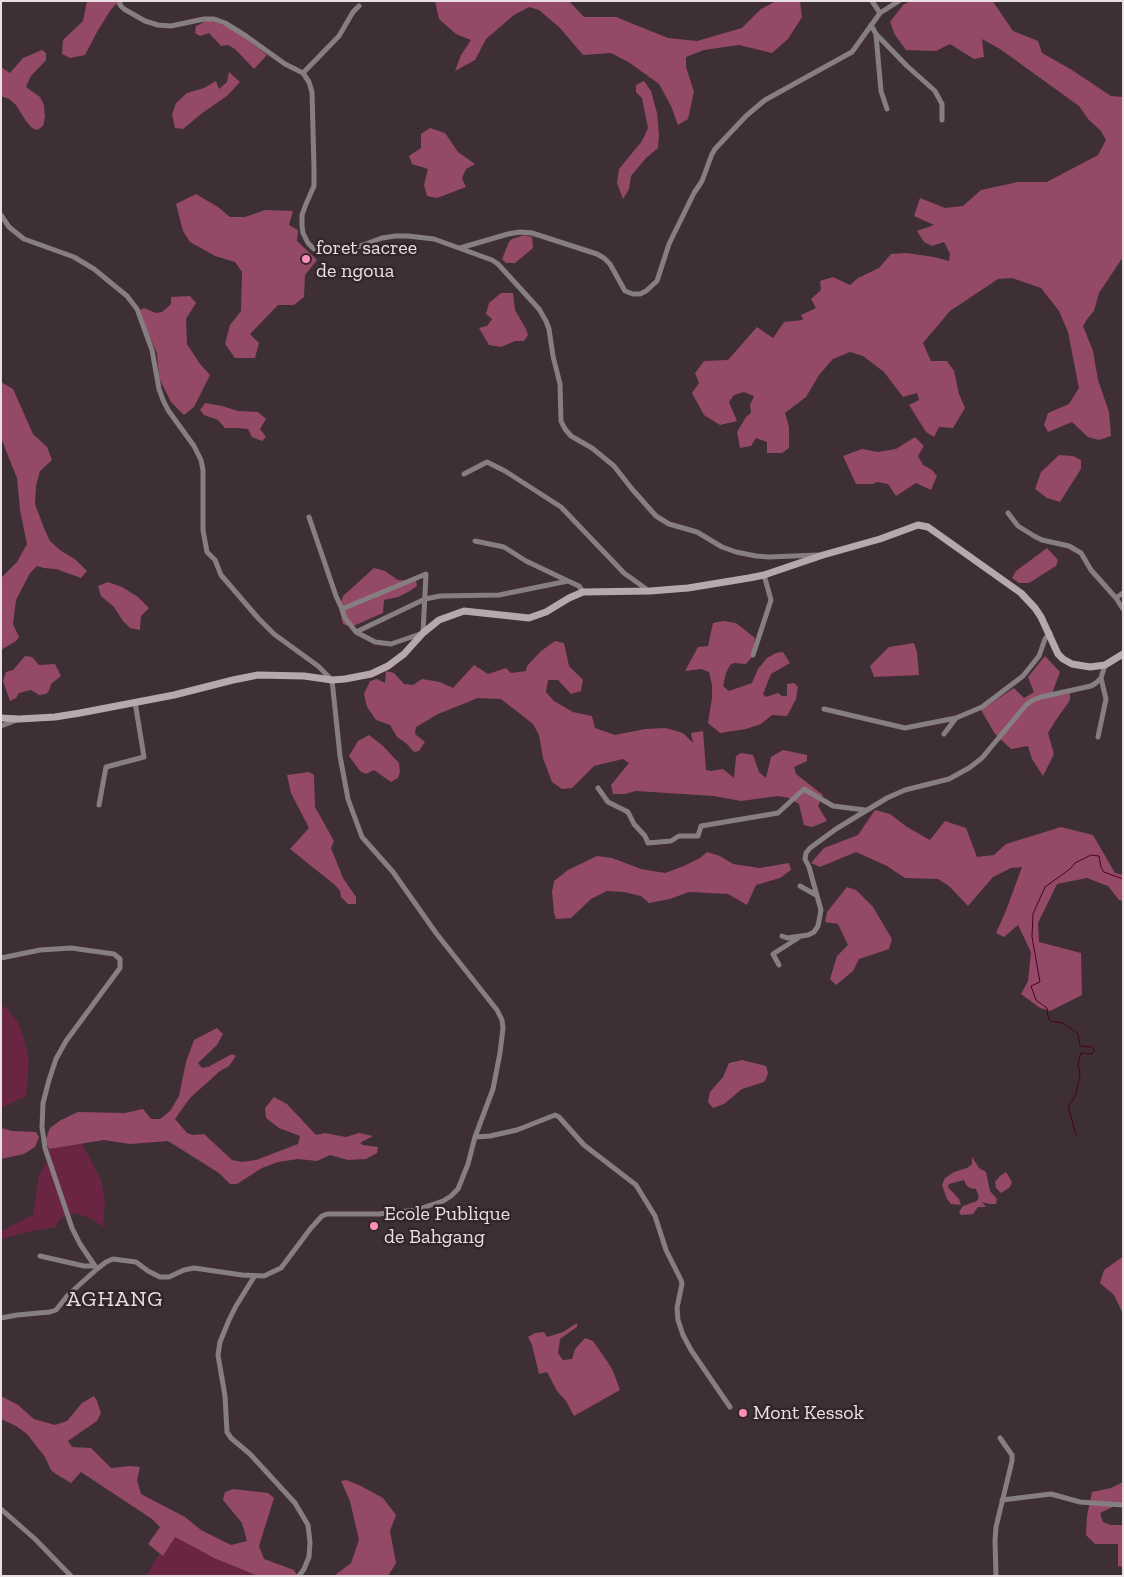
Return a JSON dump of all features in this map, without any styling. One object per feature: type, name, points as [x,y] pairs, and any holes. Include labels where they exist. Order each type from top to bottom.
[{"type":"main road","points":[[1,718],[19,719],[64,716],[258,675],[304,676],[332,680],[371,674],[388,666],[404,654],[438,620],[464,611],[529,618],[539,616],[583,592],[650,591],[710,585],[764,574],[880,539],[918,525],[924,526],[967,554],[1021,593],[1035,608],[1050,633],[1058,654],[1063,659],[1082,667],[1090,667],[1105,665],[1123,654]]},
{"type":"street","points":[[120,1],[120,5],[124,9],[158,25],[171,26],[204,19],[220,21],[246,36],[285,64],[302,73],[309,82],[312,92],[314,186],[302,215],[303,233],[308,243],[314,249],[336,252],[352,249],[382,238],[408,236],[434,239],[492,260],[498,264],[539,309],[549,328],[560,384],[562,421],[565,429],[571,436],[592,448],[614,466],[656,516],[668,524],[707,537],[722,547],[756,556],[823,555]]},
{"type":"street","points":[[872,1],[880,13]]},
{"type":"street","points":[[460,248],[508,234],[532,233],[597,254],[610,264],[619,283],[625,290],[633,294],[640,294],[646,291],[657,281],[669,244],[694,193],[702,181],[712,154],[716,149],[746,116],[765,100],[852,52],[880,13],[892,3],[899,1]]},
{"type":"street","points":[[302,73],[339,36],[352,12],[359,6]]},
{"type":"street","points":[[871,25],[876,34],[907,66],[935,91],[942,104],[942,120]]},
{"type":"street","points":[[876,34],[881,91],[887,109]]},
{"type":"street","points":[[1,215],[9,226],[24,238],[74,256],[94,269],[127,296],[137,309],[152,350],[159,389],[163,400],[194,446],[201,460],[203,470],[203,530],[207,552],[215,560],[221,575],[258,618],[274,634],[318,666],[332,680],[340,756],[348,798],[362,836],[393,872],[436,933],[497,1010],[502,1020],[503,1028],[493,1089],[475,1137],[468,1164],[458,1189],[443,1201],[416,1210],[379,1214],[327,1214],[322,1216],[281,1268],[264,1276],[254,1277],[194,1268],[184,1270],[169,1277],[160,1277],[148,1272],[136,1262],[113,1259],[96,1267],[56,1310],[1,1318]]},
{"type":"street","points":[[464,474],[487,462],[505,471],[561,507],[624,573],[650,591]]},
{"type":"street","points":[[1008,513],[1018,526],[1034,536],[1042,540],[1069,546],[1081,553],[1091,570],[1116,598],[1123,609]]},
{"type":"street","points":[[308,517],[345,618],[356,632],[375,642],[391,644],[423,633],[426,574],[342,609]]},
{"type":"street","points":[[475,541],[504,547],[526,561],[579,586],[583,592]]},
{"type":"street","points":[[753,655],[771,600],[764,574]]},
{"type":"street","points":[[356,632],[425,599],[440,596],[499,595],[568,581]]},
{"type":"street","points":[[1116,598],[1123,593]]},
{"type":"street","points":[[824,709],[905,728],[956,718],[982,707],[1023,676],[1039,656],[1045,639],[1050,633]]},
{"type":"street","points":[[782,936],[788,938],[800,936],[814,932],[816,929],[821,910],[805,859],[806,853],[810,848],[866,810],[896,794],[960,774],[982,758],[1018,714],[1033,700],[1058,692],[1091,686],[1101,678],[1105,665]]},
{"type":"street","points":[[1098,737],[1106,699],[1101,678]]},
{"type":"street","points":[[99,805],[106,767],[144,757],[136,702]]},
{"type":"street","points":[[944,734],[956,718]]},
{"type":"street","points":[[1,726],[19,719]]},
{"type":"street","points":[[598,788],[608,802],[628,812],[634,824],[645,836],[648,844],[671,841],[680,836],[698,836],[702,826],[778,813],[804,789],[833,806],[866,810]]},
{"type":"street","points":[[800,886],[816,895]]},
{"type":"street","points":[[778,965],[773,954],[800,936]]},
{"type":"street","points":[[1,958],[40,950],[71,948],[114,954],[120,959],[120,968],[71,1035],[56,1059],[43,1103],[42,1127],[45,1148],[72,1228],[80,1244],[96,1267]]},
{"type":"street","points":[[475,1137],[517,1130],[555,1115],[584,1145],[636,1184],[655,1216],[666,1250],[681,1280],[682,1284],[676,1308],[683,1335],[690,1350],[730,1407]]},
{"type":"street","points":[[40,1256],[96,1267]]},
{"type":"street","points":[[254,1277],[236,1306],[220,1342],[218,1355],[225,1396],[226,1425],[231,1438],[250,1454],[295,1503],[308,1526],[309,1558],[299,1576]]},
{"type":"street","points":[[996,1576],[996,1527],[1012,1461],[1012,1455],[1000,1438]]},
{"type":"street","points":[[1002,1500],[1051,1494],[1080,1502],[1123,1505]]},
{"type":"street","points":[[1,1509],[35,1539],[71,1576]]},
{"type":"shaded area","points":[[87,1],[123,1],[115,5],[110,11],[85,55],[70,58],[62,54],[63,40],[83,21]]},
{"type":"shaded area","points":[[435,1],[569,1],[584,17],[616,17],[668,38],[697,41],[742,28],[761,9],[776,1],[800,2],[802,17],[788,39],[772,53],[739,45],[704,50],[686,57],[686,67],[694,92],[688,119],[678,125],[671,106],[659,84],[630,63],[611,53],[583,55],[560,28],[539,10],[529,7],[514,15],[486,39],[475,60],[455,71],[461,55],[471,40],[456,34],[439,19]]},
{"type":"shaded area","points":[[910,1],[995,1],[994,3],[1013,31],[1038,41],[1042,53],[1111,96],[1123,97],[1123,257],[1099,293],[1094,311],[1083,326],[1093,351],[1098,380],[1109,412],[1111,436],[1099,440],[1088,437],[1072,422],[1048,432],[1044,425],[1048,413],[1069,404],[1079,388],[1068,332],[1059,311],[1041,288],[1012,278],[998,279],[950,311],[923,343],[931,361],[947,361],[954,371],[959,394],[965,408],[953,428],[939,427],[934,437],[926,432],[909,405],[919,400],[917,393],[903,397],[884,372],[863,356],[850,352],[833,359],[819,375],[806,397],[785,413],[789,427],[789,448],[782,453],[767,453],[767,442],[756,438],[751,446],[740,448],[737,432],[746,417],[751,413],[750,405],[754,396],[744,392],[734,395],[729,402],[737,421],[720,425],[704,415],[692,393],[699,383],[695,373],[704,361],[728,360],[757,327],[773,338],[784,322],[803,320],[801,315],[816,308],[811,299],[821,290],[820,281],[833,277],[850,285],[858,278],[879,268],[891,254],[907,253],[949,261],[950,254],[944,242],[932,246],[924,242],[917,231],[934,225],[914,216],[920,198],[945,208],[963,206],[981,190],[1018,182],[1047,182],[1098,155],[1106,140],[1101,131],[1088,119],[1079,106],[1000,49],[982,39],[984,57],[974,59],[950,44],[936,51],[906,50],[895,35],[890,22],[903,5]]},
{"type":"shaded area","points":[[206,21],[213,21],[228,27],[267,55],[254,69],[235,49],[228,45],[221,46],[209,33],[200,36],[195,33],[196,26]]},
{"type":"shaded area","points":[[42,50],[46,53],[46,60],[31,76],[26,87],[40,97],[44,105],[45,117],[43,126],[37,130],[32,128],[26,121],[16,105],[9,99],[1,96],[1,67],[10,73],[23,58]]},
{"type":"shaded area","points":[[229,72],[240,82],[227,96],[183,129],[175,128],[172,114],[176,103],[187,93],[204,88],[216,81],[219,89],[227,82]]},
{"type":"shaded area","points":[[644,81],[651,91],[657,113],[658,148],[646,158],[631,176],[629,189],[623,199],[617,183],[619,169],[642,141],[648,128],[642,98],[636,92],[636,85]]},
{"type":"shaded area","points":[[430,128],[445,133],[458,152],[475,164],[466,169],[462,178],[466,187],[437,198],[427,196],[424,185],[428,169],[412,164],[409,156],[421,148],[421,134]]},
{"type":"shaded area","points":[[196,194],[218,207],[230,217],[245,217],[265,210],[293,211],[289,225],[298,230],[297,241],[317,260],[305,275],[304,297],[294,305],[278,305],[250,334],[259,343],[255,358],[235,358],[225,344],[230,325],[241,311],[242,272],[235,262],[215,256],[190,242],[183,231],[176,204]]},
{"type":"shaded area","points":[[524,235],[532,237],[533,248],[515,263],[506,263],[502,259],[509,242]]},
{"type":"shaded area","points":[[501,293],[513,293],[515,310],[528,335],[524,341],[515,341],[501,347],[489,345],[479,328],[487,326],[492,319],[486,314],[489,303]]},
{"type":"shaded area","points":[[190,296],[196,303],[186,319],[187,344],[210,375],[194,407],[184,415],[171,402],[159,378],[157,353],[138,311],[144,308],[156,313],[162,312],[171,304],[171,297]]},
{"type":"shaded area","points":[[1,382],[13,389],[33,434],[47,447],[52,460],[40,471],[36,486],[35,504],[44,528],[50,541],[76,560],[87,571],[81,578],[56,569],[37,566],[30,573],[16,600],[13,624],[19,637],[1,650],[1,578],[17,562],[27,544],[20,510],[17,478],[1,438]]},
{"type":"shaded area","points":[[205,403],[238,411],[258,412],[266,419],[260,429],[266,437],[262,441],[252,437],[248,429],[225,428],[218,420],[204,415],[200,410]]},
{"type":"shaded area","points":[[915,437],[924,446],[918,456],[923,465],[932,470],[937,476],[931,490],[916,483],[896,496],[888,484],[877,482],[873,484],[856,484],[843,456],[862,449],[878,452],[896,449]]},
{"type":"shaded area","points":[[1059,455],[1073,456],[1081,460],[1081,469],[1060,502],[1047,498],[1035,489],[1041,472]]},
{"type":"shaded area","points":[[1047,548],[1058,560],[1056,566],[1029,583],[1019,583],[1012,578],[1016,571]]},
{"type":"shaded area","points":[[374,568],[385,571],[398,580],[416,581],[417,586],[398,597],[384,600],[383,613],[351,627],[343,624],[339,608],[343,596]]},
{"type":"shaded area","points":[[108,582],[122,587],[138,597],[149,608],[141,616],[140,630],[130,628],[114,607],[101,596],[98,586]]},
{"type":"shaded area","points":[[723,621],[736,623],[755,638],[752,657],[746,664],[734,663],[730,665],[723,686],[729,691],[752,683],[758,669],[767,658],[776,653],[783,652],[790,663],[771,674],[763,694],[766,697],[778,693],[782,696],[787,696],[787,684],[794,683],[798,687],[796,699],[787,716],[772,715],[761,724],[746,729],[720,733],[708,723],[712,698],[709,672],[701,669],[685,671],[698,647],[708,646],[713,623]]},
{"type":"shaded area","points":[[555,641],[564,643],[569,666],[583,680],[581,691],[571,694],[558,680],[548,680],[546,692],[554,701],[573,712],[592,716],[595,728],[615,735],[645,729],[666,728],[683,733],[693,743],[691,733],[703,731],[706,770],[723,769],[734,778],[736,756],[741,753],[753,755],[759,772],[766,778],[771,757],[783,750],[807,755],[807,761],[794,767],[796,774],[823,795],[818,806],[827,821],[812,827],[804,825],[799,804],[789,798],[778,796],[741,801],[714,796],[636,791],[625,794],[613,794],[611,785],[629,763],[623,759],[594,766],[572,788],[562,789],[552,782],[543,758],[539,735],[533,724],[501,699],[478,698],[438,714],[416,727],[415,734],[425,742],[419,751],[414,752],[397,737],[390,725],[376,720],[367,707],[364,694],[370,681],[377,679],[385,683],[386,671],[394,673],[404,684],[413,685],[422,679],[440,682],[453,688],[474,665],[488,674],[506,668],[511,673],[526,671],[527,666],[541,651]]},
{"type":"shaded area","points":[[914,643],[917,652],[919,675],[874,677],[870,666],[889,647]]},
{"type":"shaded area","points":[[25,656],[32,657],[39,665],[55,664],[61,676],[51,684],[46,694],[39,695],[31,690],[19,693],[16,698],[10,701],[3,681],[6,672],[13,670]]},
{"type":"shaded area","points":[[1045,656],[1060,672],[1051,696],[1070,692],[1070,700],[1048,733],[1054,754],[1043,776],[1032,759],[1028,746],[1011,749],[995,734],[981,710],[1014,688],[1024,698],[1034,692],[1028,677]]},
{"type":"shaded area","points":[[369,735],[383,746],[399,763],[400,772],[398,778],[391,782],[374,770],[366,774],[360,771],[349,756],[358,741]]},
{"type":"shaded area","points":[[309,772],[314,775],[315,807],[334,841],[331,848],[343,878],[356,897],[356,904],[348,904],[341,897],[340,891],[335,885],[290,849],[309,828],[291,793],[287,775]]},
{"type":"shaded area","points":[[875,810],[890,814],[907,827],[930,840],[945,821],[966,828],[977,857],[994,855],[1006,844],[1061,827],[1093,835],[1115,873],[1123,875],[1123,901],[1119,900],[1108,886],[1087,878],[1057,884],[1038,923],[1039,942],[1081,953],[1082,995],[1050,1011],[1040,1008],[1021,994],[1028,981],[1031,952],[1018,925],[1004,937],[996,933],[1022,867],[1011,868],[993,877],[968,906],[949,886],[938,879],[905,878],[887,866],[856,852],[820,867],[811,863],[824,848],[858,835]]},
{"type":"shaded area","points":[[707,852],[720,856],[733,864],[760,868],[789,863],[791,870],[780,878],[756,885],[747,905],[728,894],[689,892],[670,899],[649,903],[641,896],[607,891],[591,899],[571,918],[556,919],[552,892],[554,881],[568,870],[597,856],[612,858],[641,869],[665,873],[700,858]]},
{"type":"shaded area","points":[[847,887],[856,890],[873,907],[892,939],[889,949],[859,959],[853,971],[836,985],[830,979],[837,956],[848,945],[838,924],[825,922],[827,912]]},
{"type":"shaded area","points":[[5,1006],[19,1024],[29,1062],[26,1096],[1,1108],[1,1008]]},
{"type":"shaded area","points":[[217,1028],[223,1034],[217,1045],[198,1063],[202,1068],[208,1067],[232,1054],[236,1056],[229,1066],[220,1071],[190,1098],[175,1119],[187,1133],[193,1135],[204,1134],[232,1160],[242,1162],[256,1160],[298,1144],[300,1136],[279,1128],[266,1118],[265,1108],[274,1097],[287,1104],[316,1135],[325,1133],[346,1137],[359,1133],[373,1136],[360,1143],[378,1147],[377,1153],[366,1159],[348,1160],[330,1155],[317,1161],[298,1159],[278,1162],[262,1168],[237,1184],[230,1184],[219,1173],[168,1141],[130,1144],[104,1140],[49,1149],[45,1141],[50,1128],[78,1112],[125,1113],[143,1109],[151,1119],[160,1119],[170,1111],[179,1096],[186,1062],[194,1040]]},
{"type":"shaded area","points":[[742,1060],[766,1066],[768,1073],[766,1079],[764,1082],[742,1089],[724,1104],[713,1108],[708,1102],[710,1092],[723,1077],[729,1063]]},
{"type":"shaded area","points":[[1,1128],[12,1131],[36,1132],[39,1137],[35,1147],[24,1154],[1,1159]]},
{"type":"shaded area","points":[[82,1143],[101,1180],[105,1200],[103,1227],[92,1219],[76,1213],[60,1219],[56,1227],[1,1239],[1,1231],[33,1215],[39,1174],[49,1158],[49,1149]]},
{"type":"shaded area","points":[[972,1157],[979,1168],[986,1172],[990,1191],[997,1199],[996,1204],[982,1202],[986,1207],[978,1207],[973,1214],[961,1215],[959,1212],[963,1206],[977,1201],[979,1197],[976,1189],[966,1185],[964,1180],[949,1184],[948,1187],[959,1199],[961,1205],[951,1204],[942,1185],[945,1178],[972,1164]]},
{"type":"shaded area","points":[[1006,1172],[1012,1182],[1010,1187],[1001,1193],[996,1188],[995,1182]]},
{"type":"shaded area","points":[[1123,1258],[1123,1314],[1114,1295],[1100,1283],[1104,1270]]},
{"type":"shaded area","points":[[577,1323],[577,1327],[560,1339],[558,1353],[563,1360],[572,1359],[575,1349],[585,1338],[593,1341],[613,1371],[620,1390],[574,1416],[547,1372],[539,1374],[532,1345],[528,1337],[535,1333],[544,1332],[547,1337],[563,1332]]},
{"type":"shaded area","points":[[1,1396],[18,1405],[34,1419],[55,1425],[67,1421],[82,1403],[94,1396],[101,1413],[97,1421],[68,1441],[72,1447],[91,1448],[111,1468],[140,1467],[137,1480],[141,1494],[185,1517],[201,1530],[231,1545],[247,1541],[242,1523],[223,1500],[225,1492],[233,1489],[268,1493],[274,1498],[259,1546],[264,1559],[294,1570],[298,1576],[258,1576],[214,1558],[175,1537],[163,1556],[148,1544],[160,1527],[152,1519],[81,1472],[71,1483],[51,1470],[45,1457],[27,1434],[1,1419]]},
{"type":"shaded area","points":[[346,1480],[383,1498],[396,1515],[390,1531],[396,1563],[388,1576],[334,1576],[351,1563],[359,1540],[350,1501],[341,1481]]},
{"type":"shaded area","points":[[1123,1482],[1123,1506],[1117,1505],[1100,1513],[1103,1522],[1111,1525],[1123,1525],[1123,1567],[1118,1566],[1118,1544],[1095,1544],[1086,1535],[1087,1516],[1092,1492],[1111,1488]]},
{"type":"shaded area","points":[[175,1537],[214,1558],[258,1576],[146,1576],[160,1553],[163,1556]]},
{"type":"waterway","points":[[1076,1135],[1068,1106],[1076,1094],[1080,1075],[1078,1064],[1081,1053],[1092,1054],[1095,1050],[1092,1047],[1080,1046],[1078,1034],[1063,1023],[1050,1021],[1047,1008],[1036,1000],[1031,986],[1040,982],[1032,937],[1033,914],[1045,887],[1070,869],[1075,863],[1091,855],[1099,856],[1104,872],[1123,879]]},
{"type":"place","name":"foret sacree de ngoua","points":[[306,259]]},
{"type":"place","name":"Ecole Publique de Bahgang","points":[[374,1226]]},
{"type":"place","name":"Mont Kessok","points":[[743,1413]]},
{"type":"district","name":"AGHANG","points":[[115,1300]]}]
